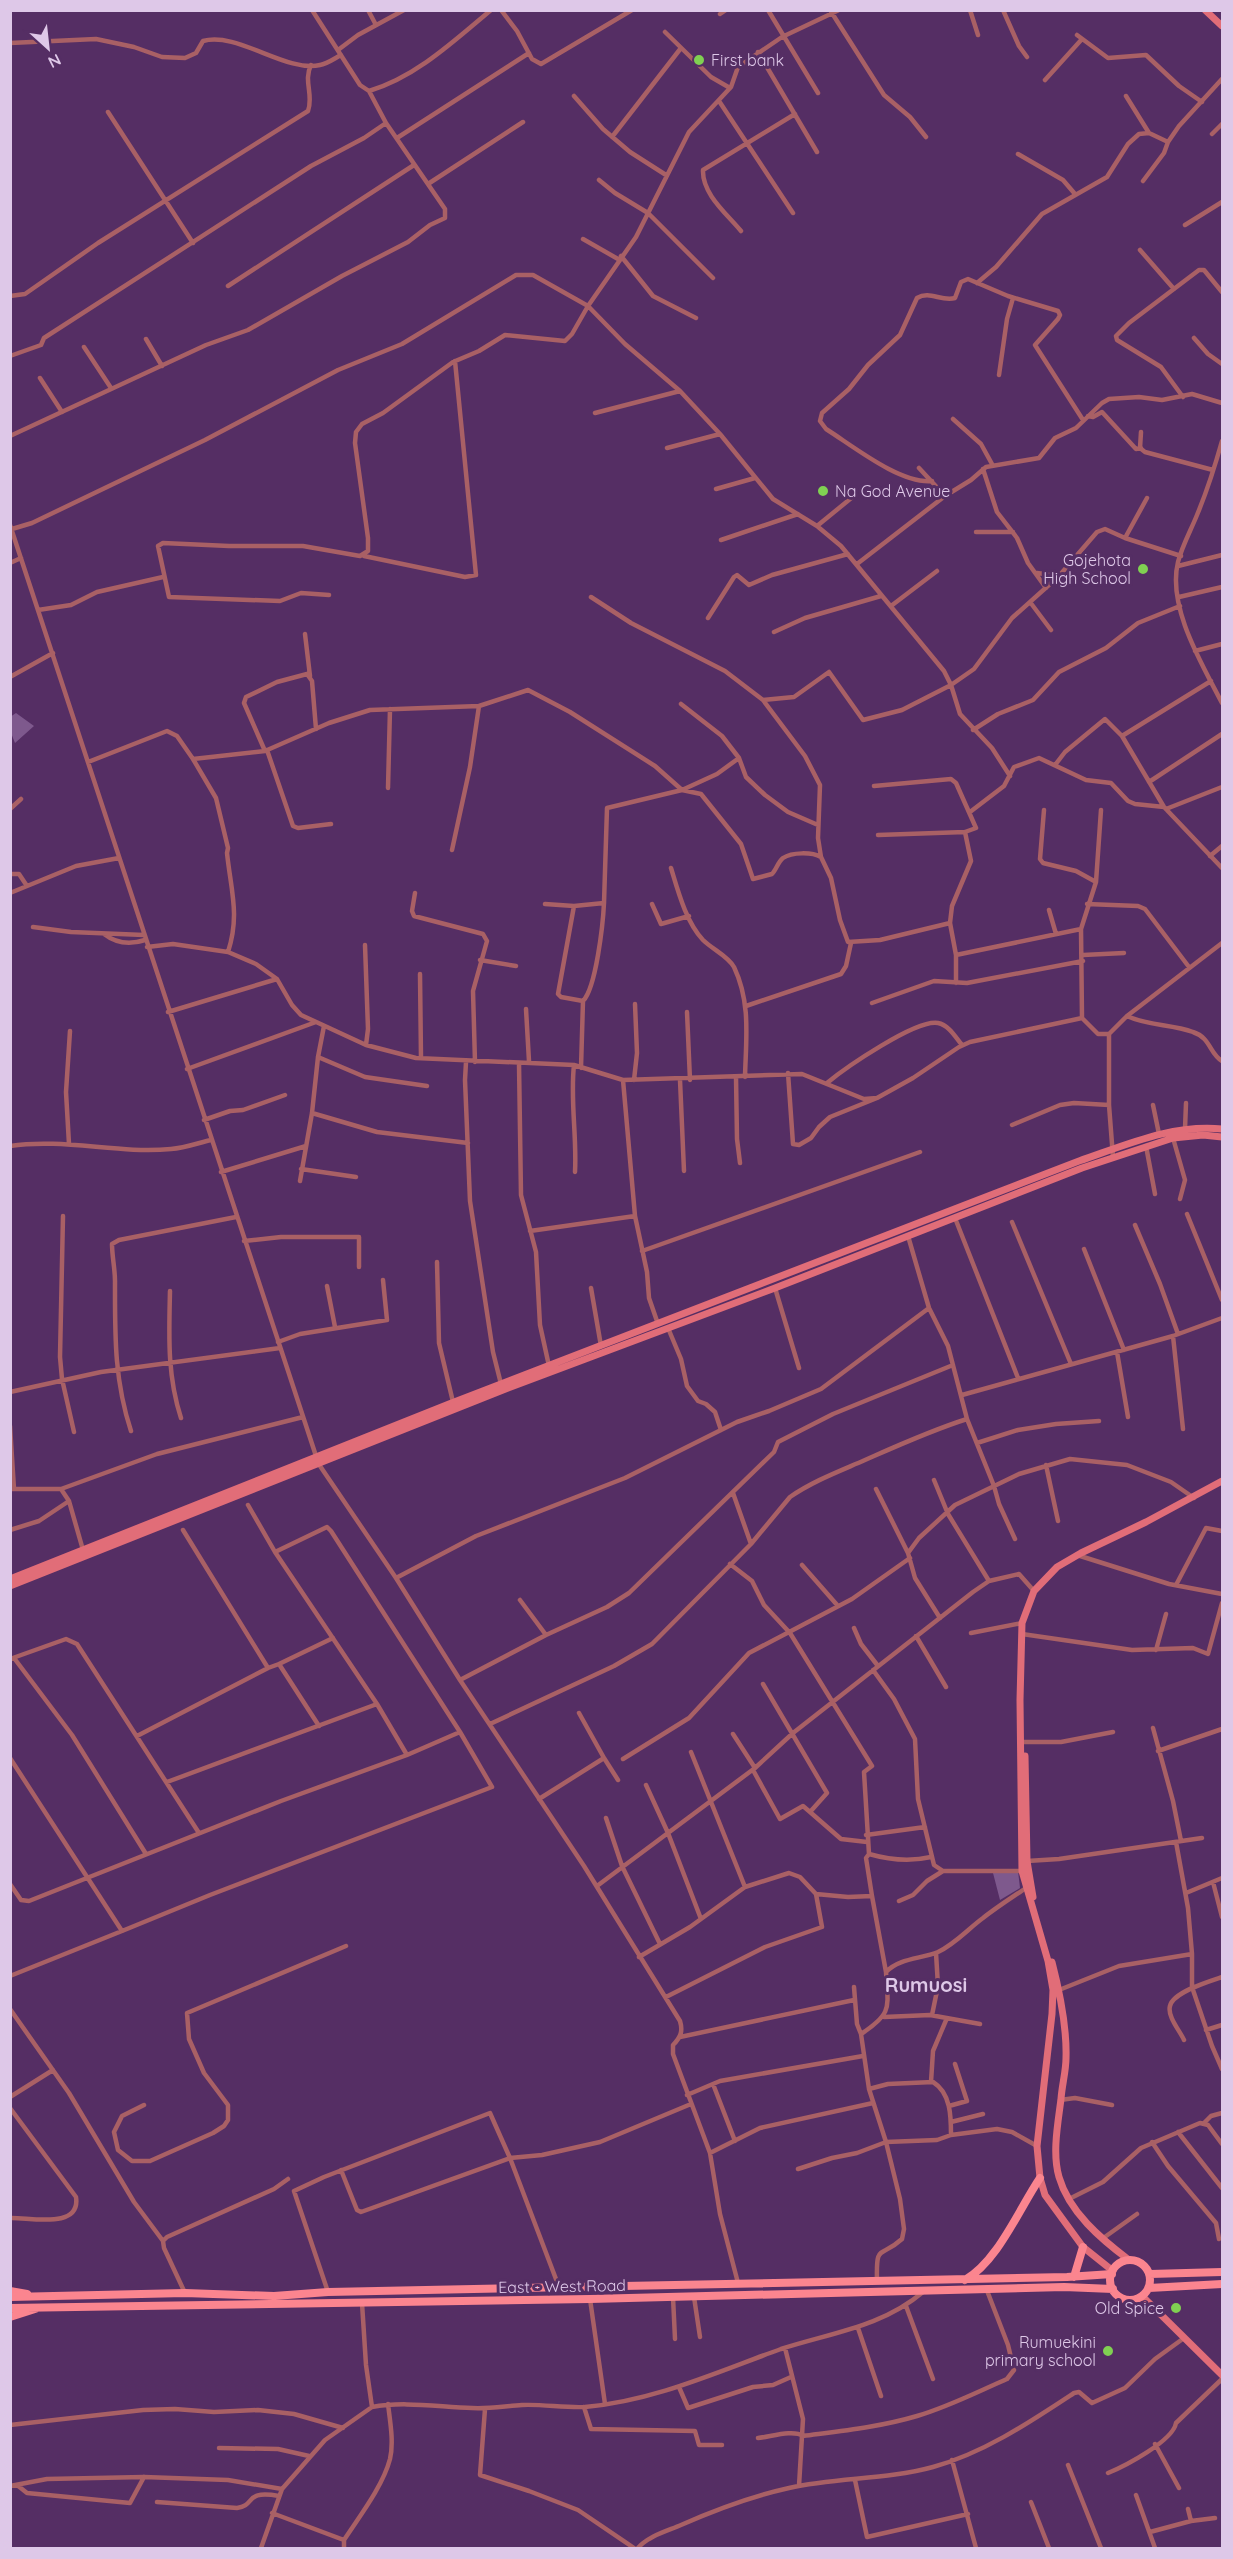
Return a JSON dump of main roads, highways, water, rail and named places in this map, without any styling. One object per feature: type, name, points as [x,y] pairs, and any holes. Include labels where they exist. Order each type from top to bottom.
[{"type":"main road","points":[[1205,10],[1222,26]]},
{"type":"main road","points":[[10,1579],[502,1387],[775,1288],[955,1218],[1159,1134],[1185,1129],[1222,1130]]},
{"type":"main road","points":[[10,1586],[453,1402],[502,1387],[600,1346],[1112,1154],[1173,1138],[1222,1137]]},
{"type":"main road","points":[[1112,2272],[1083,2247],[1045,2195],[1040,2178],[1037,2146],[1053,1990],[1048,1961],[1023,1871],[1020,1742],[1022,1623],[1034,1592],[1057,1567],[1076,1555],[1194,1498],[1222,1481]]},
{"type":"main road","points":[[1020,1742],[1024,1752],[1026,1770],[1027,1862],[1030,1887],[1059,1990],[1066,2044],[1056,2160],[1059,2177],[1069,2199],[1102,2239],[1129,2260],[1142,2263],[1150,2274],[1149,2288],[1142,2296],[1126,2299],[1113,2289],[1112,2272],[1117,2265],[1129,2260]]},
{"type":"main road","points":[[964,2280],[973,2275],[999,2244],[1040,2178]]},
{"type":"main road","points":[[1074,2277],[1083,2247]]},
{"type":"main road","name":"East - West Road","points":[[10,2297],[185,2293],[274,2296],[328,2292],[1074,2277],[1112,2272]]},
{"type":"main road","points":[[1150,2274],[1222,2272]]},
{"type":"main road","points":[[1149,2288],[1222,2284]]},
{"type":"main road","name":"East - West Road","points":[[10,2308],[590,2299],[986,2288],[1113,2289]]},
{"type":"main road","points":[[10,2291],[40,2296]]},
{"type":"main road","points":[[1142,2296],[1222,2377]]},
{"type":"main road","points":[[10,2317],[45,2306]]},
{"type":"place","name":"First bank","points":[[699,60]]},
{"type":"place","name":"Na God Avenue","points":[[823,491]]},
{"type":"place","name":"Gojehota High School","points":[[1143,569]]},
{"type":"place","name":"Old Spice","points":[[1176,2308]]},
{"type":"place","name":"Rumuekini primary school","points":[[1108,2351]]},
{"type":"district","name":"Rumuosi","points":[[926,1985]]}]
